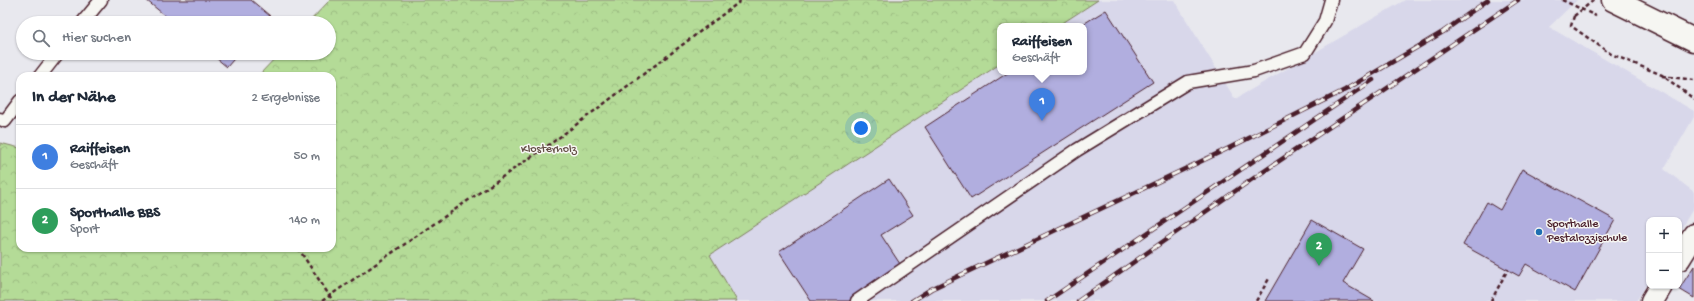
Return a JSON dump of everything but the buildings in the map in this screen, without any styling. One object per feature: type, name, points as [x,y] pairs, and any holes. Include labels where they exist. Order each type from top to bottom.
[{"type":"street","points":[[1614,0],[1694,40]]},
{"type":"street","points":[[1682,254],[1694,236]]},
{"type":"street","points":[[1652,301],[1659,289]]},
{"type":"lane","points":[[88,16],[101,0]]},
{"type":"lane","points":[[856,301],[1077,150],[1188,82],[1254,70],[1305,53],[1325,21],[1331,0]]},
{"type":"lane","points":[[43,72],[53,60]]},
{"type":"lane","points":[[0,120],[5,121],[16,106]]},
{"type":"path","points":[[322,301],[553,142],[742,0]]},
{"type":"path","points":[[1594,0],[1574,16],[1572,26],[1611,54],[1662,76],[1694,99]]},
{"type":"path","points":[[1662,76],[1694,80]]},
{"type":"path","points":[[301,252],[333,301]]},
{"type":"path","points":[[1490,301],[1508,269]]},
{"type":"path","points":[[1256,301],[1270,277]]},
{"type":"shaded area","points":[[1098,0],[1174,0],[1235,99],[1405,0],[1577,0],[1549,27],[1694,111],[1694,117],[1664,169],[1694,192],[1694,207],[1682,227],[1682,217],[1646,217],[1646,286],[1636,301],[737,301],[709,255],[997,66],[997,75],[1087,75],[1087,23],[1063,23]]},
{"type":"green space","name":"Klosterholz","points":[[330,0],[1098,0],[1063,23],[997,23],[997,66],[710,255],[737,301],[0,301],[0,143],[16,147],[16,252],[336,252],[336,72],[262,72],[273,60],[336,60],[336,16],[315,16]]},
{"type":"railway","points":[[1444,31],[1488,0]]},
{"type":"railway","points":[[1078,301],[1251,180],[1518,0]]},
{"type":"railway","points":[[912,301],[931,289],[1227,149],[1345,90],[1448,29]]},
{"type":"railway","points":[[1047,301],[1373,80]]},
{"type":"place","name":"Raiffeisen","points":[[1042,121]]},
{"type":"place","name":"Sporthalle Pestalozzischule","points":[[1539,232]]},
{"type":"place","name":"Sporthalle BBS","points":[[1319,266]]}]
